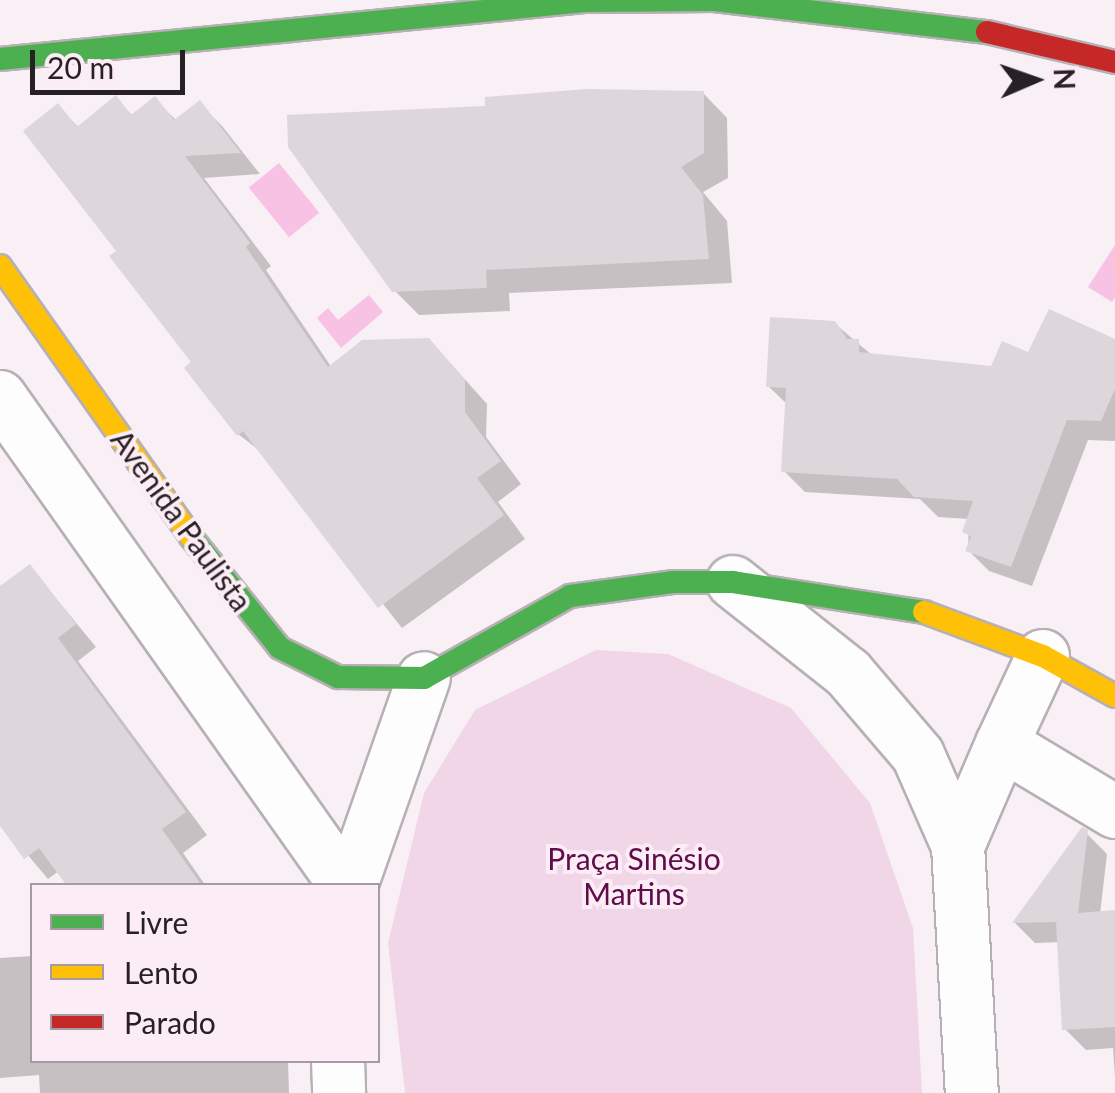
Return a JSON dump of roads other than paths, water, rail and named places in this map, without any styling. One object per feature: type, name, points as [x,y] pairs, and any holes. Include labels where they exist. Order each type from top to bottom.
[{"type":"street","points":[[1,60],[584,0],[714,0],[972,29],[1115,62]]},
{"type":"street","name":"Avenida Paulista","points":[[0,266],[197,545],[280,648],[338,676],[424,678]]},
{"type":"street","points":[[0,397],[346,883]]},
{"type":"street","points":[[349,883],[424,678],[570,596],[674,582],[733,582],[908,606],[1043,656],[1115,696]]},
{"type":"street","points":[[733,582],[848,673],[918,755],[958,846],[972,1093]]},
{"type":"street","points":[[958,846],[1043,656]]},
{"type":"street","points":[[1002,744],[1115,812]]},
{"type":"street","points":[[338,1063],[339,1093]]},
{"type":"park label","name":"Praça Sinésio Martins","points":[[634,875]]}]
